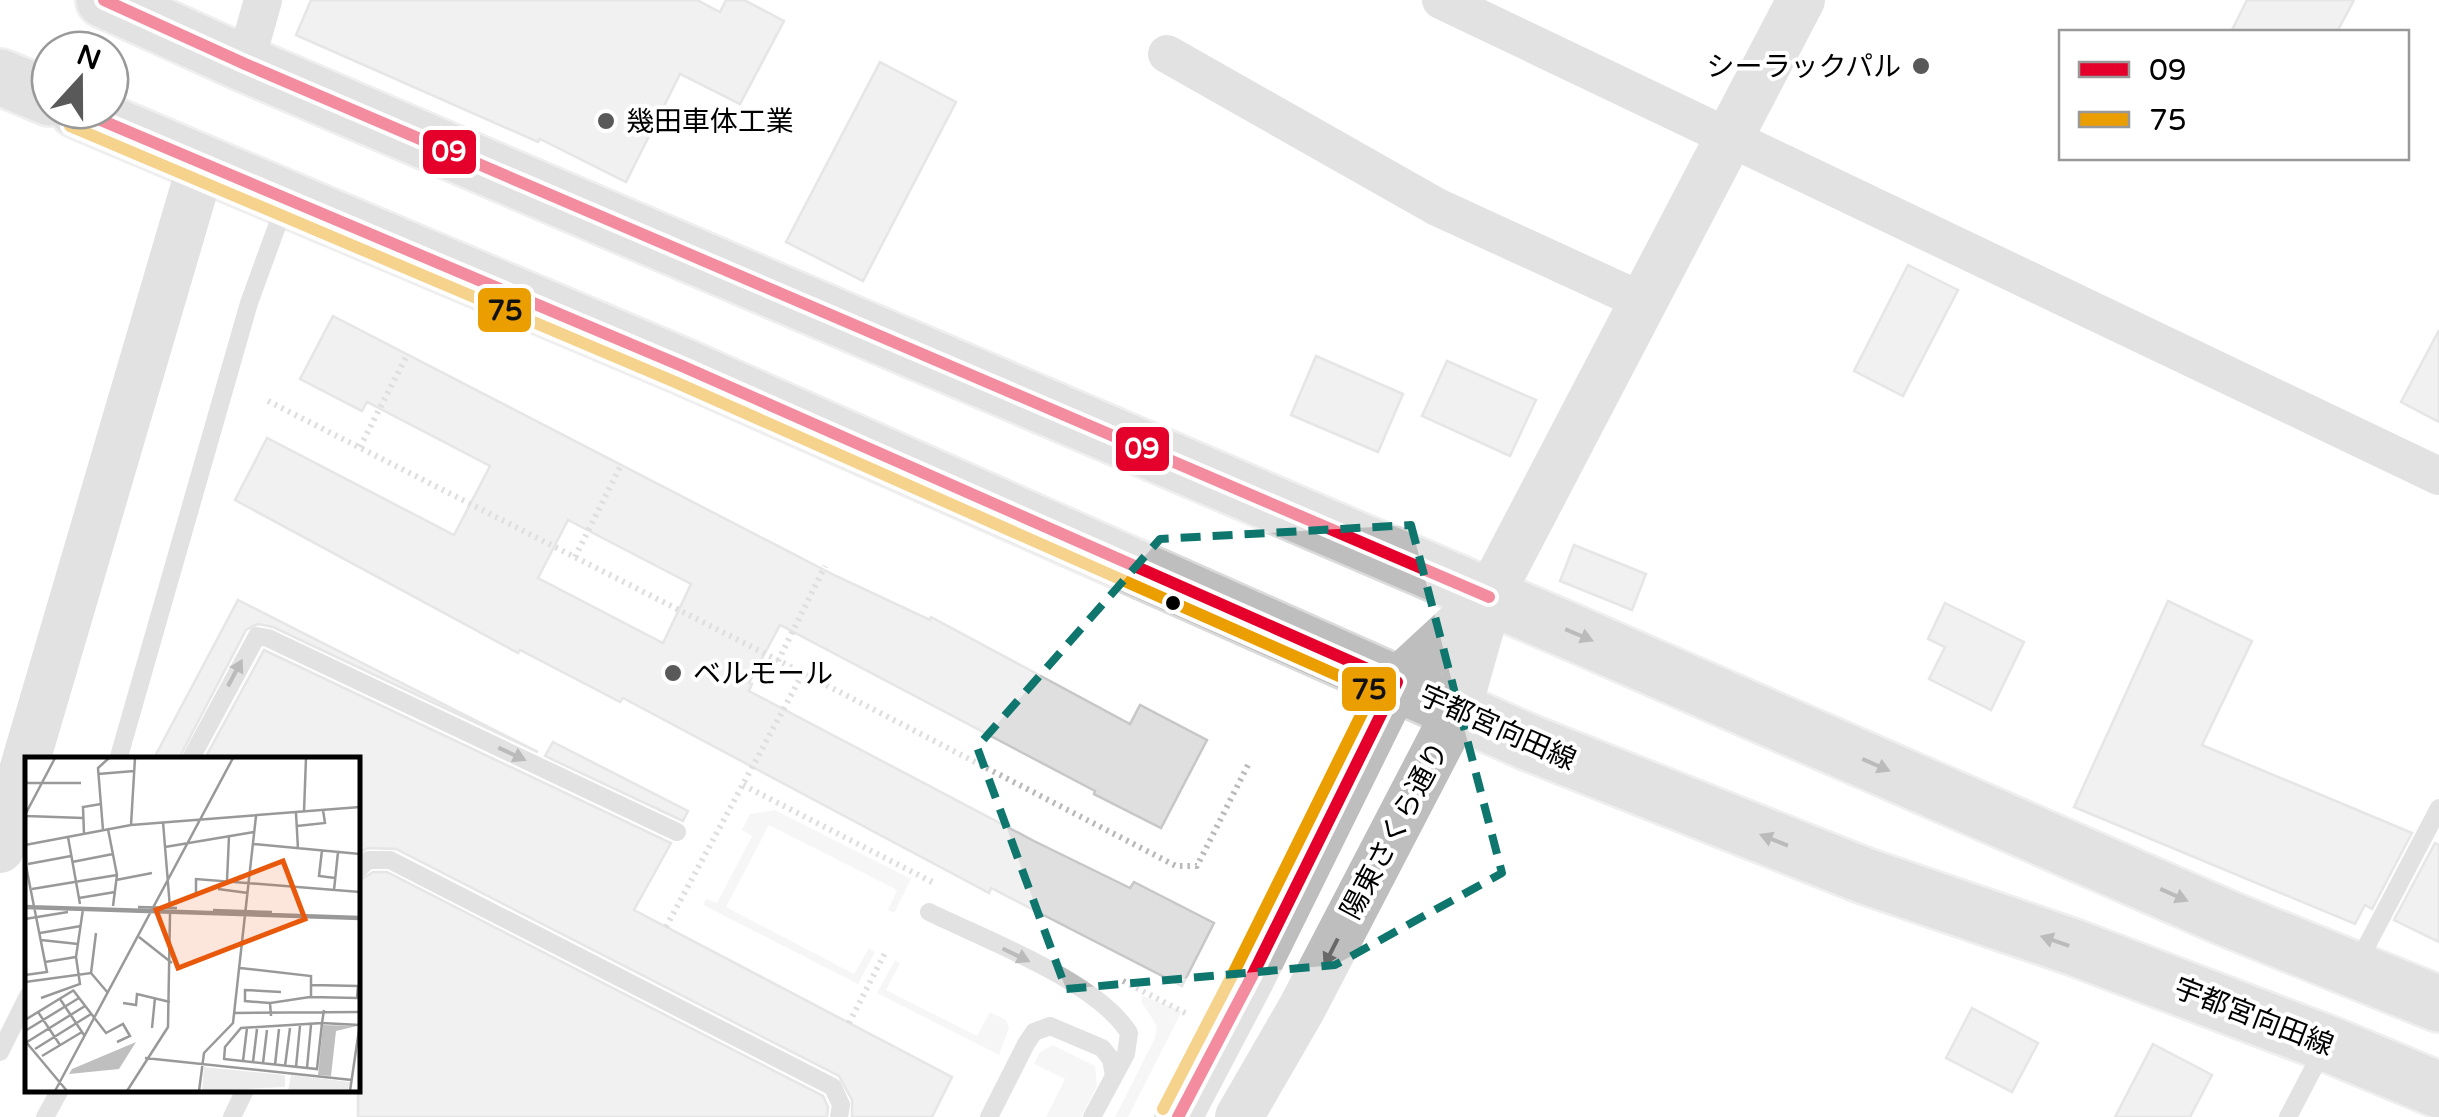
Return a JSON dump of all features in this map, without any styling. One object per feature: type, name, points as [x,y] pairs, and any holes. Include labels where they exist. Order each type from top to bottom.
[{"type":"main road","points":[[104,0],[2358,974],[2439,1004]]},
{"type":"main road","points":[[0,77],[30,90]]},
{"type":"main road","name":"宇都宮向田線","points":[[123,130],[682,366],[1457,710],[1865,876],[2073,947],[2439,1090]]},
{"type":"street","points":[[245,64],[263,0]]},
{"type":"street","points":[[1440,0],[2439,476]]},
{"type":"street","points":[[1178,1117],[1260,961],[1397,682],[1489,597],[1801,0]]},
{"type":"street","points":[[1166,54],[1436,207],[1644,302]]},
{"type":"street","points":[[27,757],[194,188],[206,166]]},
{"type":"street","name":"陽東さくら通り","points":[[1239,1117],[1302,1008],[1457,710],[1489,597]]},
{"type":"street","points":[[0,849],[25,764]]},
{"type":"lane","points":[[119,757],[249,302],[287,199]]},
{"type":"lane","points":[[192,757],[257,636],[286,646],[676,832]]},
{"type":"lane","points":[[2358,974],[2368,945],[2439,808]]},
{"type":"lane","points":[[360,868],[368,860],[390,860],[833,1086],[841,1105],[839,1117]]},
{"type":"lane","points":[[929,912],[1073,983],[1118,1014],[1130,1033],[1126,1054],[1092,1117]]},
{"type":"lane","points":[[0,1052],[25,1002]]},
{"type":"lane","points":[[989,1117],[1034,1032],[1050,1026],[1102,1048],[1111,1059],[1114,1076]]},
{"type":"lane","points":[[2288,1117],[2326,1043]]},
{"type":"lane","points":[[45,1117],[59,1092]]},
{"type":"lane","points":[[232,1117],[244,1092]]},
{"type":"path","points":[[360,448],[406,356]]},
{"type":"path","points":[[268,402],[1176,866],[1197,866],[1250,760]]},
{"type":"path","points":[[575,557],[622,465]]},
{"type":"path","points":[[778,661],[826,566]]},
{"type":"path","points":[[666,927],[803,673]]},
{"type":"path","points":[[850,1024],[886,951]]},
{"type":"highlighted area","points":[[1411,525],[1502,873],[1335,965],[1066,989],[977,747],[1160,539]]},
{"type":"shaded area","points":[[775,810],[911,879],[894,913],[888,910],[897,890],[769,825],[726,907],[854,974],[869,948],[875,952],[858,984],[703,905],[706,899],[717,903],[752,836],[742,830],[750,814]]},
{"type":"shaded area","points":[[895,960],[900,963],[886,990],[977,1036],[990,1012],[1006,1020],[1009,1028],[999,1055],[877,993]]},
{"type":"shaded area","points":[[1143,996],[1182,1011],[1128,1117],[1115,1117],[1155,1038],[1157,1026],[1141,1001]]},
{"type":"shaded area","points":[[1053,1045],[1095,1066],[1097,1086],[1081,1117],[1046,1117],[1065,1079],[1034,1064],[1040,1052]]},
{"type":"building","points":[[311,0],[697,0],[720,12],[726,0],[744,0],[784,21],[740,104],[680,74],[626,182],[540,139],[538,142],[296,35]]},
{"type":"building","points":[[2247,0],[2354,0],[2338,30],[2232,30]]},
{"type":"building","points":[[880,62],[956,102],[863,281],[786,242]]},
{"type":"building","points":[[1908,265],[1958,290],[1903,396],[1854,371]]},
{"type":"building","points":[[333,316],[836,576],[930,620],[931,617],[1130,724],[1140,705],[1207,740],[1161,828],[780,625],[749,683],[749,691],[1034,841],[1130,888],[1134,882],[1214,923],[1182,986],[991,888],[989,893],[623,698],[620,702],[520,650],[518,653],[235,500],[267,438],[454,535],[490,466],[367,402],[362,411],[300,379]],"holes":[[[568,520],[691,584],[663,643],[538,578]]]},
{"type":"building","points":[[2439,330],[2439,422],[2401,402]]},
{"type":"building","points":[[1316,356],[1403,394],[1378,452],[1291,415]]},
{"type":"building","points":[[1447,361],[1536,400],[1510,456],[1422,416]]},
{"type":"building","points":[[1574,545],[1646,574],[1632,610],[1560,581]]},
{"type":"building","points":[[238,600],[538,752],[273,627],[258,624],[246,630],[180,757],[155,757]]},
{"type":"building","points":[[2168,601],[2252,641],[2202,745],[2412,833],[2372,909],[2365,905],[2355,924],[2074,807]]},
{"type":"building","points":[[1945,603],[2024,642],[1991,710],[1929,679],[1945,647],[1928,639]]},
{"type":"building","points":[[264,650],[671,843],[634,910],[952,1077],[932,1117],[852,1117],[852,1100],[839,1076],[396,849],[368,848],[360,852],[360,757],[206,757]]},
{"type":"building","points":[[553,742],[688,811],[683,821],[545,756]]},
{"type":"building","points":[[2435,843],[2439,845],[2439,942],[2394,920]]},
{"type":"building","points":[[373,872],[387,872],[823,1096],[827,1117],[358,1117],[360,881]]},
{"type":"building","points":[[1972,1008],[2038,1043],[2012,1092],[1946,1058]]},
{"type":"building","points":[[2153,1044],[2212,1075],[2190,1117],[2115,1117]]},
{"type":"transit line","name":"09","points":[[104,0],[1489,597]]},
{"type":"transit line","name":"75","points":[[79,130],[675,382],[1373,691],[1163,1109]]},
{"type":"transit line","name":"09","points":[[124,130],[682,366],[1397,682],[1178,1117]]},
{"type":"place","name":"シーラックパル","points":[[1921,66]]},
{"type":"place","name":"幾田車体工業","points":[[606,121]]},
{"type":"place","name":"ベルモール","points":[[673,673]]}]
